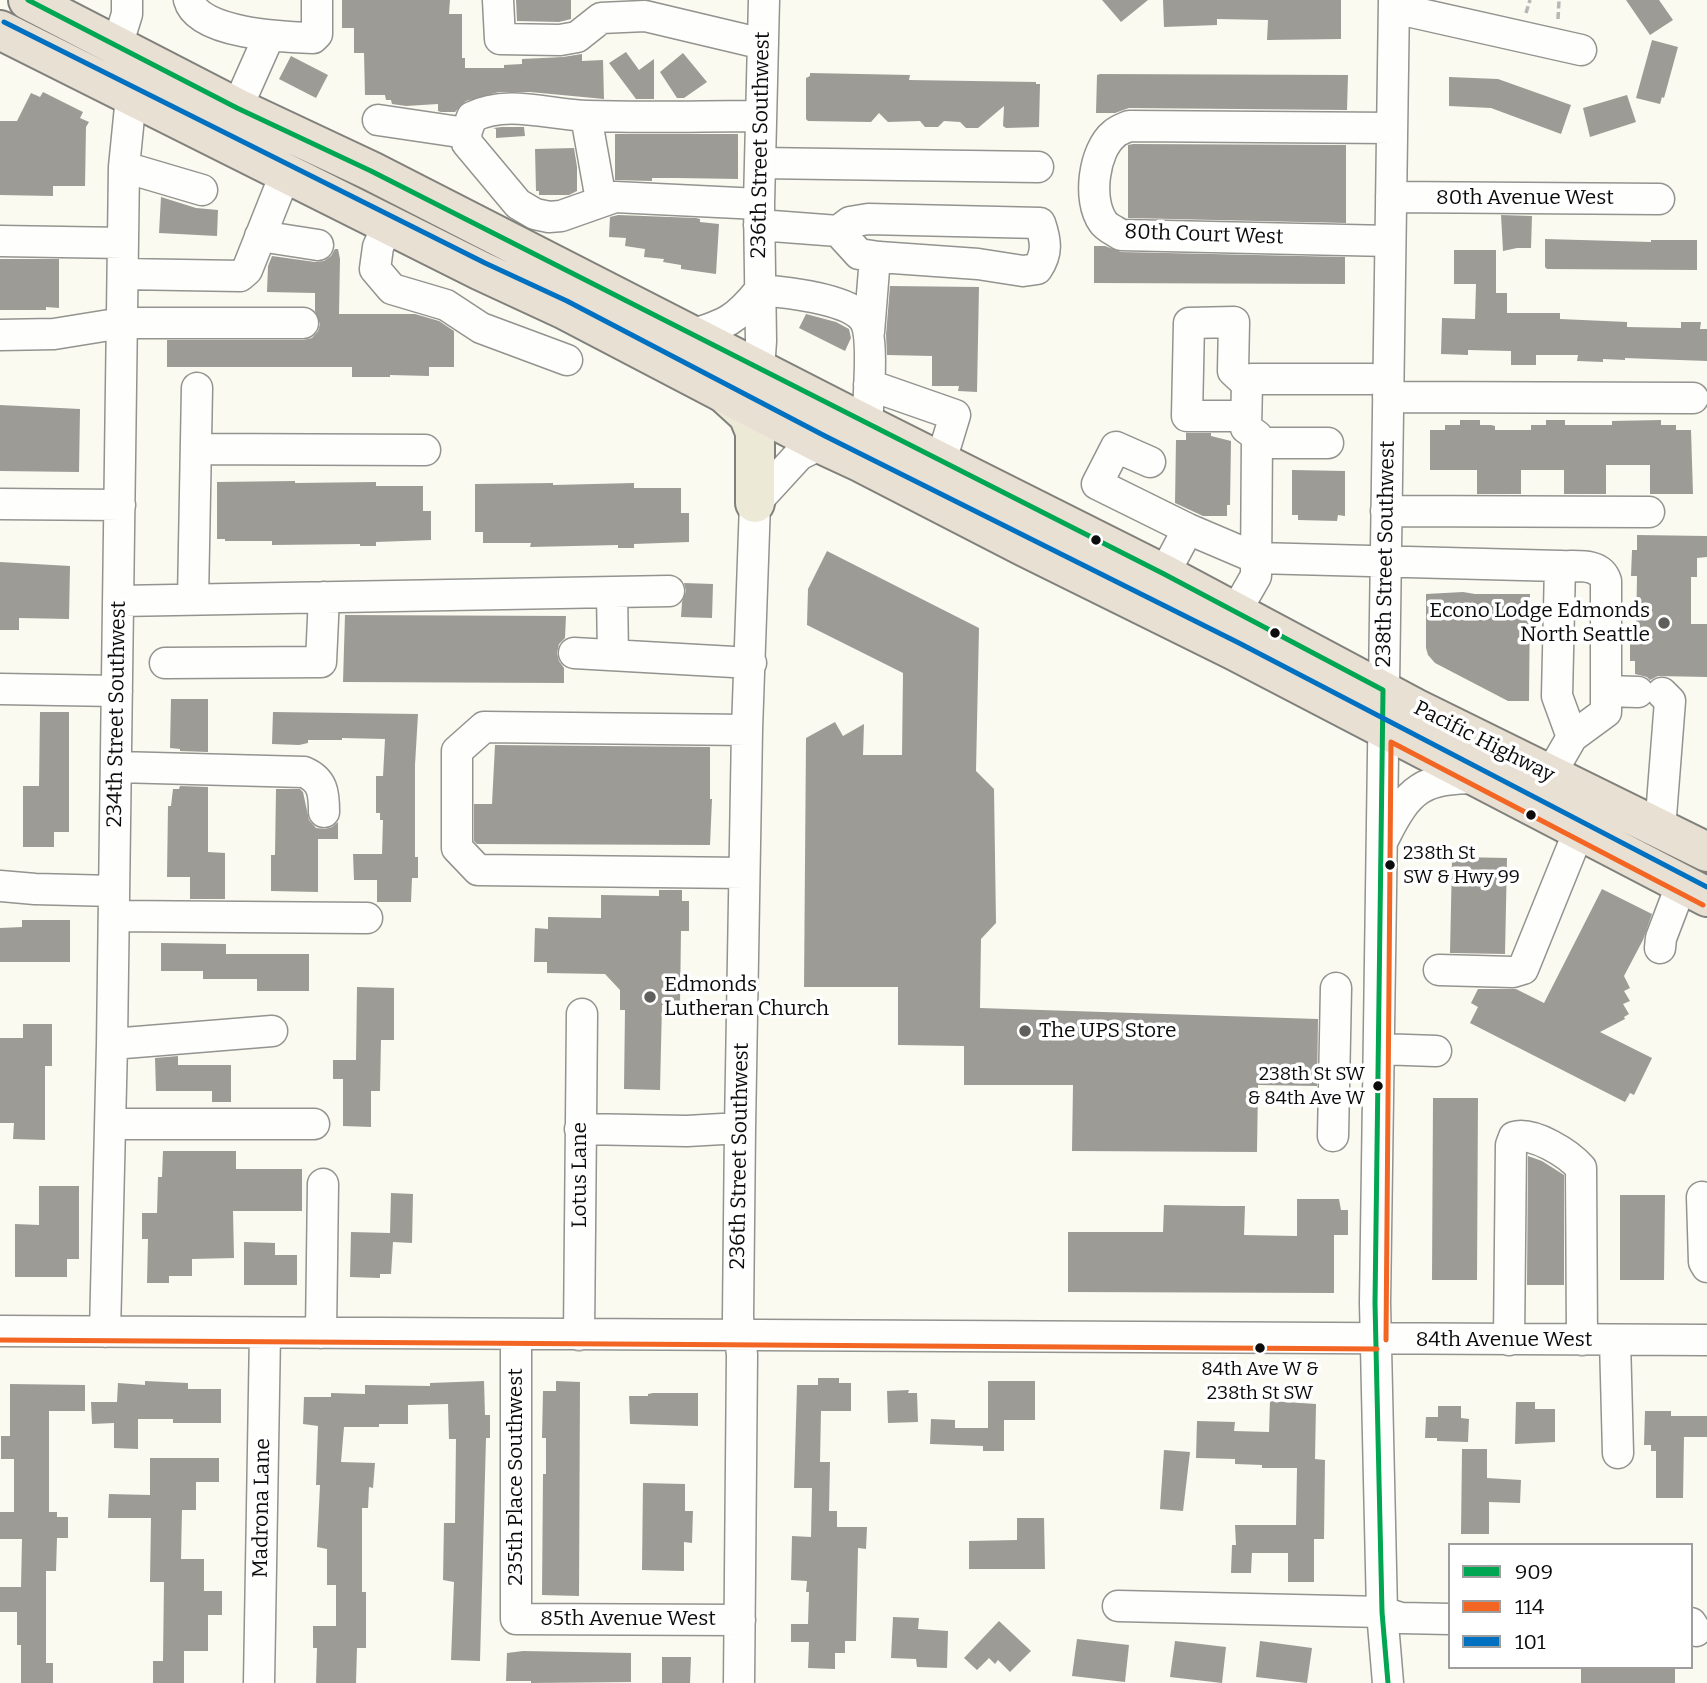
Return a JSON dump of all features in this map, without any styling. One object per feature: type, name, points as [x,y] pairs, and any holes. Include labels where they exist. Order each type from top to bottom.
[{"type":"highway","name":"Pacific Highway","points":[[29,0],[237,108],[324,149],[1237,611],[1383,690],[1550,775],[1707,852]]},
{"type":"highway","name":"Pacific Highway","points":[[0,30],[481,271],[563,309],[821,444],[916,489],[1025,547],[1236,651],[1694,890]]},
{"type":"main road","points":[[131,97],[147,83],[296,153],[324,149]]},
{"type":"main road","points":[[563,309],[588,305],[744,378],[759,370]]},
{"type":"main road","points":[[725,394],[748,415],[755,432],[755,503]]},
{"type":"street","points":[[117,46],[127,14],[127,0]]},
{"type":"street","points":[[189,0],[195,12],[208,21],[269,37],[313,38],[317,34],[317,0]]},
{"type":"street","points":[[498,0],[500,39],[559,40],[577,37],[601,18],[645,16],[763,44]]},
{"type":"street","name":"236th Street Southwest","points":[[759,370],[759,214],[764,0]]},
{"type":"street","points":[[1394,4],[1581,50]]},
{"type":"street","name":"238th Street Southwest","points":[[1388,1683],[1382,1612],[1376,1207],[1387,511],[1380,388],[1391,241],[1394,4]]},
{"type":"street","points":[[237,108],[269,37]]},
{"type":"street","name":"234th Street Southwest","points":[[105,1332],[117,767],[124,167],[131,97]]},
{"type":"street","points":[[761,116],[586,116],[504,108],[486,110],[472,117],[466,133],[467,143],[518,205],[535,214],[561,216],[615,197],[759,214],[838,232],[859,254],[875,257],[978,264],[1023,271],[1037,269],[1045,258],[1046,239],[1040,223],[868,219],[850,222],[838,232]]},
{"type":"street","points":[[586,116],[601,200]]},
{"type":"street","points":[[378,120],[466,133]]},
{"type":"street","name":"80th Court West","points":[[1391,241],[1121,235],[1103,222],[1095,202],[1094,178],[1099,154],[1114,134],[1129,126],[1392,128]]},
{"type":"street","points":[[760,163],[1038,167]]},
{"type":"street","points":[[124,167],[202,190]]},
{"type":"street","points":[[122,274],[240,276],[247,270],[286,172]]},
{"type":"street","name":"80th Avenue West","points":[[1391,197],[1659,199]]},
{"type":"street","points":[[388,224],[378,247],[375,269],[392,289],[446,304],[481,328],[566,360]]},
{"type":"street","points":[[260,236],[318,245]]},
{"type":"street","points":[[0,241],[123,243]]},
{"type":"street","points":[[867,425],[869,332],[875,257]]},
{"type":"street","points":[[453,309],[481,271]]},
{"type":"street","points":[[691,335],[726,324],[744,310],[760,290],[806,294],[849,309],[863,317],[869,332]]},
{"type":"street","points":[[1237,611],[1256,576],[1252,430],[1247,384],[1233,371],[1234,322],[1189,323],[1186,416],[1252,430],[1328,443]]},
{"type":"street","points":[[0,334],[54,334],[122,323],[303,323]]},
{"type":"street","points":[[1247,384],[1252,379],[1380,388],[1693,398]]},
{"type":"street","points":[[869,385],[955,415],[941,461]]},
{"type":"street","points":[[192,599],[197,388]]},
{"type":"street","points":[[755,503],[799,455],[821,444]]},
{"type":"street","points":[[1150,462],[1116,447],[1097,484],[1188,529],[1256,558],[1597,568],[1606,581],[1606,712],[1572,737],[1550,775]]},
{"type":"street","points":[[196,449],[425,450]]},
{"type":"street","name":"236th Street Southwest","points":[[738,1683],[740,1128],[747,730],[755,503]]},
{"type":"street","points":[[0,504],[120,505]]},
{"type":"street","points":[[1387,511],[1649,512]]},
{"type":"street","points":[[1164,574],[1188,529]]},
{"type":"street","points":[[1560,566],[1557,696],[1572,737]]},
{"type":"street","points":[[119,601],[669,591]]},
{"type":"street","points":[[612,593],[613,655]]},
{"type":"street","points":[[165,663],[321,662],[324,597]]},
{"type":"street","points":[[574,653],[751,663]]},
{"type":"street","points":[[0,689],[117,691]]},
{"type":"street","points":[[1606,691],[1650,693],[1670,701],[1660,829]]},
{"type":"street","points":[[744,873],[478,870],[457,848],[457,751],[484,727],[747,730]]},
{"type":"street","points":[[117,767],[304,772],[312,775],[322,786],[324,812]]},
{"type":"street","points":[[1382,842],[1398,809],[1422,786],[1447,778],[1479,778]]},
{"type":"street","points":[[1439,970],[1513,972],[1523,968],[1568,858],[1583,831]]},
{"type":"street","points":[[0,886],[35,889],[114,904],[367,918]]},
{"type":"street","points":[[1660,948],[1661,938],[1694,890]]},
{"type":"street","points":[[1333,1136],[1336,988]]},
{"type":"street","name":"Lotus Lane","points":[[579,1335],[582,1014]]},
{"type":"street","points":[[112,1044],[272,1031]]},
{"type":"street","points":[[1379,1049],[1436,1051]]},
{"type":"street","points":[[110,1124],[314,1124]]},
{"type":"street","points":[[580,1129],[687,1131],[740,1128]]},
{"type":"street","points":[[1509,1340],[1511,1145],[1514,1137],[1522,1135],[1564,1152],[1581,1168],[1582,1340]]},
{"type":"street","points":[[321,1333],[323,1184]]},
{"type":"street","points":[[1702,1197],[1704,1262],[1707,1267]]},
{"type":"street","name":"84th Avenue West","points":[[0,1331],[1707,1340]]},
{"type":"street","name":"Madrona Lane","points":[[259,1683],[265,1333]]},
{"type":"street","name":"235th Place Southwest","points":[[516,1335],[516,1619]]},
{"type":"street","points":[[1615,1340],[1618,1453]]},
{"type":"street","points":[[1118,1606],[1382,1612],[1401,1618],[1444,1619]]},
{"type":"street","name":"238th Street Southwest","points":[[1374,1683],[1382,1612]]},
{"type":"street","name":"85th Avenue West","points":[[516,1619],[740,1619]]},
{"type":"path","points":[[1558,30],[1559,0]]},
{"type":"building","points":[[342,0],[450,0],[449,14],[462,14],[462,58],[465,58],[465,68],[504,68],[504,65],[522,64],[522,59],[582,54],[582,61],[603,60],[604,99],[499,92],[466,101],[455,112],[441,112],[438,111],[438,104],[406,106],[392,104],[391,100],[386,100],[385,95],[365,95],[364,53],[354,53],[354,28],[342,28]]},
{"type":"building","points":[[516,0],[571,0],[571,19],[559,22],[517,21]]},
{"type":"building","points":[[1102,0],[1148,0],[1121,22]]},
{"type":"building","points":[[1163,0],[1341,0],[1341,39],[1267,40],[1268,20],[1217,19],[1217,25],[1164,27]]},
{"type":"building","points":[[1626,0],[1659,0],[1673,20],[1650,35]]},
{"type":"building","points":[[1652,40],[1678,47],[1660,104],[1636,98]]},
{"type":"building","points":[[626,52],[639,70],[654,59],[654,99],[636,99],[609,63]]},
{"type":"building","points":[[683,53],[707,82],[684,98],[677,98],[660,72]]},
{"type":"building","points":[[291,56],[328,75],[316,98],[279,79]]},
{"type":"building","points":[[810,73],[910,75],[909,80],[1036,82],[1040,84],[1039,127],[1006,128],[1003,126],[1004,106],[978,128],[966,128],[960,122],[944,121],[938,127],[925,127],[920,121],[888,122],[879,113],[871,122],[808,121],[806,78]]},
{"type":"building","points":[[1097,75],[1348,75],[1347,110],[1129,108],[1115,113],[1096,113]]},
{"type":"building","points":[[1449,77],[1498,79],[1571,105],[1561,134],[1491,108],[1449,106]]},
{"type":"building","points":[[43,92],[83,112],[80,118],[89,122],[86,127],[85,186],[53,186],[53,196],[0,195],[0,121],[17,121],[31,93],[40,97]]},
{"type":"building","points":[[1627,95],[1636,122],[1590,137],[1583,108]]},
{"type":"building","points":[[524,127],[525,136],[496,138],[496,129],[493,128]]},
{"type":"building","points":[[615,134],[738,134],[738,179],[615,180]]},
{"type":"building","points":[[1128,145],[1346,145],[1346,223],[1128,218]]},
{"type":"building","points":[[574,148],[577,191],[569,195],[539,195],[539,191],[536,191],[535,149]]},
{"type":"building","points":[[161,197],[196,208],[218,210],[217,236],[159,233]]},
{"type":"building","points":[[1501,215],[1532,216],[1531,248],[1503,251]]},
{"type":"building","points":[[610,217],[696,218],[700,219],[700,222],[719,224],[716,274],[681,269],[681,265],[663,262],[664,259],[644,257],[645,249],[625,246],[626,238],[609,237]]},
{"type":"building","points":[[1545,239],[1651,242],[1697,240],[1697,270],[1547,269]]},
{"type":"building","points":[[1094,246],[1105,246],[1121,252],[1345,257],[1345,284],[1094,283]]},
{"type":"building","points":[[338,249],[340,259],[339,314],[415,314],[439,321],[454,331],[454,367],[429,367],[429,376],[352,377],[352,367],[167,367],[167,340],[312,338],[320,324],[315,311],[315,293],[267,292],[268,266],[272,256],[324,261]]},
{"type":"building","points":[[1454,250],[1496,250],[1496,293],[1507,293],[1507,313],[1560,313],[1560,319],[1627,322],[1627,327],[1681,328],[1681,322],[1701,322],[1700,329],[1707,329],[1707,361],[1625,358],[1603,359],[1603,362],[1577,361],[1578,355],[1536,355],[1536,365],[1511,365],[1511,351],[1468,350],[1468,355],[1441,354],[1442,318],[1475,319],[1476,284],[1454,284]]},
{"type":"building","points":[[0,259],[59,259],[59,308],[0,310]]},
{"type":"building","points":[[890,286],[979,287],[977,392],[958,391],[959,386],[932,386],[932,356],[887,355]]},
{"type":"building","points":[[806,314],[836,322],[849,329],[851,338],[845,351],[799,328]]},
{"type":"building","points":[[0,405],[80,409],[79,472],[0,471]]},
{"type":"building","points":[[1460,420],[1480,420],[1480,425],[1495,426],[1495,430],[1531,430],[1531,425],[1546,425],[1546,420],[1565,420],[1565,425],[1612,425],[1612,421],[1661,420],[1661,425],[1676,425],[1676,430],[1691,430],[1693,494],[1650,494],[1650,465],[1606,465],[1606,494],[1564,494],[1564,470],[1521,470],[1521,494],[1477,494],[1477,470],[1430,470],[1430,430],[1445,430],[1445,425],[1460,425]]},
{"type":"building","points":[[1186,433],[1211,433],[1211,436],[1231,441],[1230,505],[1227,505],[1227,516],[1203,516],[1175,503],[1176,440],[1186,440]]},
{"type":"building","points":[[1292,470],[1345,471],[1345,516],[1338,515],[1337,521],[1298,520],[1298,515],[1292,515]]},
{"type":"building","points":[[217,482],[376,482],[376,486],[423,486],[423,511],[431,511],[431,540],[376,542],[376,546],[360,546],[272,545],[272,541],[217,539]]},
{"type":"building","points":[[634,483],[634,488],[681,488],[681,513],[689,513],[689,542],[634,544],[634,548],[618,548],[618,545],[530,547],[531,543],[483,543],[483,532],[475,532],[475,484]]},
{"type":"building","points":[[1637,535],[1707,536],[1707,557],[1697,558],[1697,577],[1691,577],[1691,624],[1707,624],[1707,677],[1658,676],[1650,680],[1635,674],[1635,661],[1630,661],[1630,635],[1636,635],[1637,576],[1631,576],[1632,550],[1637,550]]},
{"type":"building","points":[[827,551],[979,628],[976,771],[994,789],[996,923],[981,939],[980,1008],[1318,1019],[1317,1086],[1258,1085],[1257,1152],[1072,1151],[1073,1085],[964,1085],[964,1046],[898,1045],[898,987],[804,987],[806,738],[835,722],[843,736],[864,724],[863,755],[902,755],[903,673],[807,625],[808,589]]},
{"type":"building","points":[[0,562],[70,566],[69,619],[19,618],[19,630],[0,630]]},
{"type":"building","points":[[684,583],[713,584],[712,618],[681,617],[686,591]]},
{"type":"building","points":[[1426,594],[1530,594],[1529,701],[1508,701],[1435,663],[1428,655]]},
{"type":"building","points":[[345,615],[566,616],[565,638],[559,644],[557,653],[564,668],[564,683],[343,682]]},
{"type":"building","points":[[171,699],[208,699],[208,752],[170,748]]},
{"type":"building","points":[[40,712],[69,712],[69,832],[54,832],[54,847],[23,847],[23,786],[39,786]]},
{"type":"building","points":[[273,712],[418,714],[415,857],[418,857],[418,878],[412,878],[411,902],[377,902],[377,880],[354,880],[353,854],[382,854],[383,820],[380,820],[380,813],[376,813],[376,776],[383,776],[385,739],[342,738],[308,740],[308,743],[299,745],[272,744]]},
{"type":"building","points":[[495,745],[710,747],[710,845],[477,844],[474,841],[474,804],[492,804]]},
{"type":"building","points":[[180,786],[208,787],[208,852],[225,853],[225,899],[190,899],[190,877],[167,877],[168,806],[171,806],[173,789],[179,789]]},
{"type":"building","points":[[276,789],[300,789],[309,820],[316,828],[325,829],[338,822],[338,839],[318,839],[318,892],[271,891],[271,855],[275,855]]},
{"type":"building","points":[[1507,858],[1505,954],[1450,953],[1452,859]]},
{"type":"building","points":[[1602,889],[1652,914],[1643,940],[1624,976],[1630,988],[1624,991],[1630,1001],[1623,1004],[1629,1014],[1625,1019],[1600,1032],[1652,1058],[1634,1095],[1630,1093],[1625,1102],[1470,1023],[1478,1007],[1471,1003],[1478,989],[1516,989],[1544,1003]]},
{"type":"building","name":"Edmonds Lutheran Church","points":[[659,890],[682,890],[682,901],[689,901],[689,931],[681,931],[680,1005],[662,1005],[660,1090],[624,1089],[625,1010],[620,1010],[620,990],[605,974],[547,973],[547,962],[534,962],[535,928],[548,929],[548,917],[601,918],[601,895],[659,896]]},
{"type":"building","points":[[22,920],[70,920],[70,962],[0,962],[0,928],[22,927]]},
{"type":"building","points":[[161,943],[226,944],[226,954],[309,954],[309,991],[257,991],[257,979],[203,979],[203,971],[161,971]]},
{"type":"building","points":[[357,987],[394,988],[394,1040],[381,1040],[380,1091],[371,1091],[371,1127],[343,1126],[343,1079],[333,1079],[333,1060],[356,1060]]},
{"type":"building","points":[[23,1024],[52,1024],[52,1066],[45,1066],[45,1140],[13,1139],[14,1123],[0,1123],[0,1038],[23,1038]]},
{"type":"building","points":[[178,1056],[178,1065],[231,1065],[231,1102],[212,1102],[212,1091],[156,1091],[155,1058]]},
{"type":"building","points":[[1433,1098],[1478,1098],[1477,1280],[1432,1280]]},
{"type":"building","points":[[163,1151],[236,1151],[236,1169],[302,1169],[302,1211],[233,1211],[234,1258],[192,1259],[192,1276],[169,1276],[169,1283],[147,1283],[148,1239],[142,1239],[142,1213],[157,1213],[158,1177],[162,1177]]},
{"type":"building","points":[[1528,1156],[1542,1161],[1564,1175],[1564,1285],[1527,1285]]},
{"type":"building","points":[[39,1186],[79,1186],[79,1259],[67,1259],[67,1277],[15,1277],[15,1224],[39,1225]]},
{"type":"building","points":[[391,1193],[413,1194],[412,1243],[393,1242],[391,1274],[380,1274],[380,1278],[350,1277],[351,1232],[390,1233]]},
{"type":"building","points":[[1620,1195],[1665,1195],[1664,1280],[1620,1280]]},
{"type":"building","points":[[1297,1199],[1339,1199],[1341,1210],[1348,1210],[1348,1235],[1334,1235],[1334,1293],[1068,1292],[1068,1232],[1163,1232],[1164,1205],[1245,1206],[1244,1235],[1297,1236]]},
{"type":"building","points":[[244,1242],[275,1243],[275,1255],[297,1255],[297,1285],[244,1285]]},
{"type":"building","points":[[818,1378],[839,1378],[839,1383],[851,1383],[851,1411],[821,1411],[820,1462],[830,1462],[829,1511],[837,1511],[837,1527],[867,1527],[866,1549],[858,1548],[856,1641],[845,1641],[845,1653],[835,1653],[835,1669],[808,1668],[809,1642],[791,1642],[791,1624],[808,1624],[809,1592],[806,1592],[807,1581],[791,1580],[792,1536],[811,1537],[812,1488],[794,1488],[797,1385],[818,1385]]},
{"type":"building","points":[[145,1381],[188,1383],[188,1389],[221,1389],[221,1423],[173,1423],[173,1419],[138,1419],[138,1449],[114,1448],[114,1423],[92,1424],[91,1402],[117,1402],[118,1383],[145,1385]]},
{"type":"building","points":[[484,1381],[485,1415],[490,1415],[490,1438],[486,1438],[480,1661],[451,1660],[454,1582],[443,1580],[444,1523],[455,1523],[456,1439],[449,1439],[448,1404],[408,1405],[408,1424],[344,1427],[341,1462],[375,1463],[373,1488],[369,1487],[368,1508],[362,1508],[362,1592],[366,1592],[366,1648],[357,1648],[356,1683],[316,1683],[317,1648],[313,1648],[313,1626],[336,1626],[336,1585],[327,1585],[327,1549],[317,1547],[320,1485],[316,1485],[318,1426],[303,1424],[304,1397],[331,1397],[331,1393],[365,1394],[365,1385],[430,1386],[430,1383]]},
{"type":"building","points":[[556,1381],[580,1382],[579,1596],[542,1595],[543,1474],[546,1474],[546,1438],[542,1438],[543,1391],[556,1391]]},
{"type":"building","points":[[988,1381],[1035,1381],[1035,1420],[1004,1420],[1004,1451],[983,1451],[983,1446],[930,1444],[931,1419],[955,1420],[955,1428],[988,1428]]},
{"type":"building","points":[[10,1384],[85,1385],[85,1411],[49,1411],[49,1512],[57,1512],[57,1517],[68,1517],[68,1538],[57,1538],[56,1571],[46,1571],[46,1663],[53,1663],[53,1683],[21,1683],[21,1645],[17,1645],[17,1612],[0,1612],[0,1587],[21,1587],[22,1539],[0,1539],[0,1512],[14,1512],[14,1459],[1,1459],[1,1436],[10,1436]]},
{"type":"building","points":[[909,1390],[908,1393],[917,1393],[918,1422],[888,1423],[887,1391]]},
{"type":"building","points":[[653,1393],[698,1393],[698,1426],[630,1424],[629,1396],[648,1396]]},
{"type":"building","points":[[1270,1401],[1316,1404],[1315,1459],[1325,1460],[1324,1539],[1314,1539],[1314,1582],[1288,1582],[1288,1553],[1252,1553],[1251,1573],[1231,1573],[1232,1545],[1236,1545],[1235,1525],[1296,1525],[1297,1468],[1262,1468],[1262,1465],[1235,1464],[1235,1459],[1196,1458],[1197,1421],[1235,1422],[1234,1431],[1269,1432]]},
{"type":"building","points":[[1516,1402],[1535,1402],[1535,1409],[1555,1409],[1555,1442],[1515,1444]]},
{"type":"building","points":[[1438,1406],[1461,1406],[1461,1418],[1469,1419],[1468,1442],[1425,1438],[1426,1417],[1438,1417]]},
{"type":"building","points":[[1645,1411],[1671,1411],[1671,1416],[1707,1416],[1707,1437],[1684,1437],[1683,1498],[1656,1498],[1656,1451],[1651,1451],[1651,1445],[1644,1445]]},
{"type":"building","points":[[1462,1449],[1487,1449],[1487,1478],[1521,1480],[1520,1503],[1489,1502],[1489,1534],[1461,1534]]},
{"type":"building","points":[[1164,1450],[1190,1452],[1183,1511],[1160,1509]]},
{"type":"building","points":[[150,1458],[219,1458],[219,1482],[196,1482],[196,1510],[182,1510],[181,1559],[204,1559],[204,1591],[222,1591],[222,1615],[208,1615],[208,1651],[184,1651],[184,1683],[153,1683],[153,1661],[163,1661],[164,1582],[150,1582],[151,1518],[108,1518],[109,1494],[150,1495]]},
{"type":"building","points":[[643,1483],[685,1484],[685,1511],[693,1511],[692,1543],[684,1542],[684,1571],[642,1570]]},
{"type":"building","points":[[1017,1518],[1044,1518],[1045,1569],[969,1569],[969,1541],[1017,1540]]},
{"type":"building","points":[[893,1617],[919,1618],[918,1629],[948,1631],[947,1668],[917,1667],[916,1659],[891,1658]]},
{"type":"building","points":[[999,1621],[1031,1651],[1010,1672],[998,1660],[995,1664],[989,1658],[977,1670],[964,1658]]},
{"type":"building","points":[[1077,1639],[1129,1645],[1125,1682],[1072,1676]]},
{"type":"building","points":[[1175,1641],[1226,1647],[1222,1683],[1170,1677]]},
{"type":"building","points":[[1260,1641],[1312,1648],[1307,1683],[1256,1677]]},
{"type":"building","points":[[507,1653],[631,1653],[631,1682],[506,1681]]},
{"type":"building","points":[[662,1657],[691,1657],[690,1683],[662,1683]]},
{"type":"building","points":[[1581,1669],[1675,1669],[1675,1683],[1581,1683]]},
{"type":"transit line","name":"909","points":[[28,0],[237,108],[371,171],[1164,574],[1383,690],[1375,1303],[1382,1612],[1388,1683]]},
{"type":"transit line","name":"101","points":[[4,22],[485,263],[567,301],[825,436],[1239,643],[1707,887]]},
{"type":"transit line","name":"114","points":[[1386,1340],[1391,742],[1703,905]]},
{"type":"transit line","name":"114","points":[[0,1340],[1377,1349]]},
{"type":"place","name":"Econo Lodge Edmonds North Seattle","points":[[1664,623]]},
{"type":"place","name":"238th St SW & Hwy 99","points":[[1390,865]]},
{"type":"place","name":"Edmonds Lutheran Church","points":[[650,997]]},
{"type":"place","name":"The UPS Store","points":[[1025,1031]]},
{"type":"place","name":"238th St SW & 84th Ave W","points":[[1378,1086]]},
{"type":"place","name":"84th Ave W & 238th St SW","points":[[1260,1348]]}]
